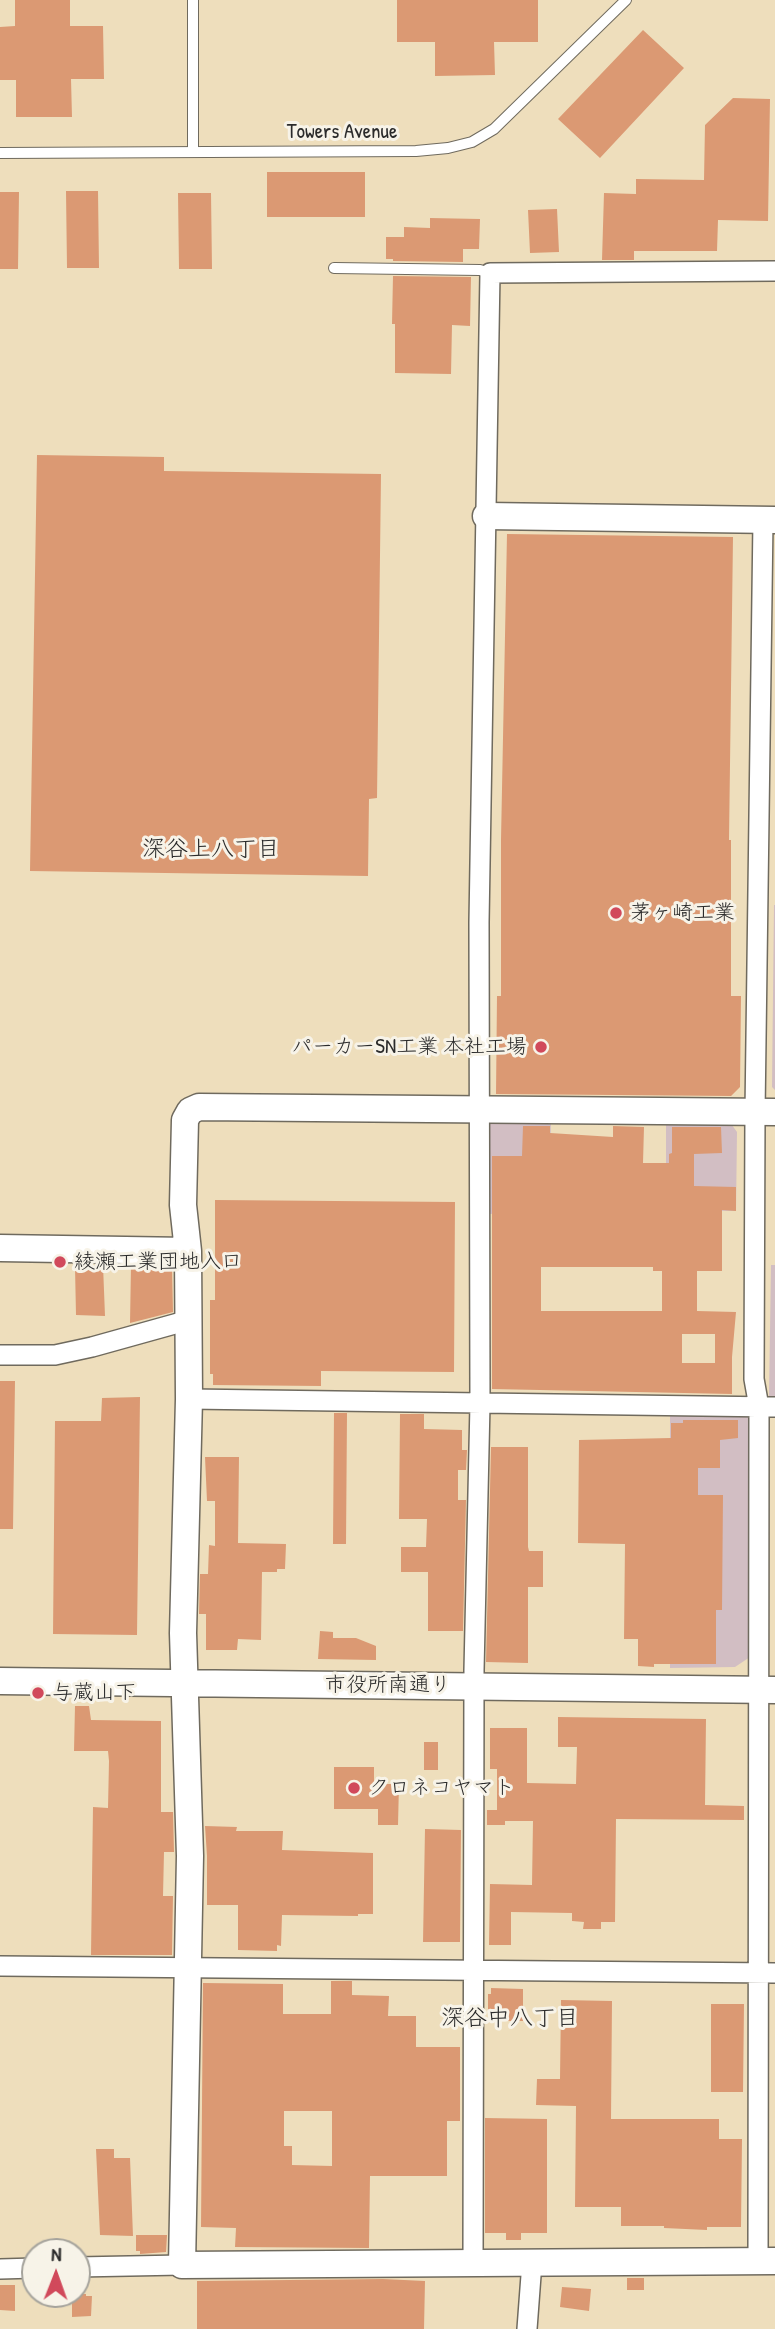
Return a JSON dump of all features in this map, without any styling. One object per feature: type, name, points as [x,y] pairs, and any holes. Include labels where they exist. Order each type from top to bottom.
[{"type":"street","points":[[473,2262],[474,1686],[480,1404],[479,922],[490,273],[775,271]]},
{"type":"street","points":[[91,2267],[766,2261],[767,1407],[754,1379],[765,1112],[769,520],[486,516]]},
{"type":"street","points":[[182,2265],[190,1856],[183,1633],[189,1399],[188,1251],[183,1205],[185,1120],[190,1111],[199,1107],[765,1112]]},
{"type":"street","points":[[0,1248],[188,1251]]},
{"type":"street","points":[[0,1355],[55,1355],[188,1320]]},
{"type":"street","points":[[189,1399],[767,1407]]},
{"type":"street","name":"市役所南通り","points":[[0,1681],[767,1690]]},
{"type":"street","points":[[0,1966],[767,1973]]},
{"type":"street","points":[[527,2329],[533,2262]]},
{"type":"street","points":[[0,2269],[21,2268]]},
{"type":"lane","points":[[193,0],[194,152]]},
{"type":"lane","name":"Towers Avenue","points":[[0,153],[416,151],[472,142],[494,129],[514,111],[626,0]]},
{"type":"lane","points":[[334,268],[480,270],[490,273]]},
{"type":"shaded area","points":[[775,905],[775,1090],[772,1087]]},
{"type":"shaded area","points":[[492,1120],[551,1121],[549,1211],[490,1214],[483,1211],[485,1127]]},
{"type":"shaded area","points":[[729,1121],[737,1132],[736,1211],[666,1210],[666,1122]]},
{"type":"shaded area","points":[[771,1265],[775,1265],[775,1397],[769,1397]]},
{"type":"shaded area","points":[[749,1415],[750,1657],[735,1667],[670,1668],[670,1416]]},
{"type":"building","points":[[15,0],[70,0],[70,26],[103,26],[104,79],[71,79],[72,117],[16,117],[16,80],[0,80],[0,27],[15,26]]},
{"type":"building","points":[[397,0],[538,0],[538,42],[494,42],[495,75],[435,76],[435,42],[397,42]]},
{"type":"building","points":[[643,30],[684,68],[600,158],[558,119]]},
{"type":"building","points":[[733,98],[770,99],[768,221],[718,220],[717,251],[634,251],[634,260],[602,260],[604,193],[636,194],[636,179],[704,180],[705,125]]},
{"type":"building","points":[[267,172],[365,172],[365,217],[267,217]]},
{"type":"building","points":[[66,191],[98,191],[99,268],[67,268]]},
{"type":"building","points":[[0,192],[19,192],[18,269],[0,269]]},
{"type":"building","points":[[178,193],[211,193],[212,269],[179,269]]},
{"type":"building","points":[[557,209],[559,252],[530,253],[528,210]]},
{"type":"building","points":[[430,218],[480,219],[479,249],[463,249],[463,262],[386,259],[386,237],[404,237],[404,227],[430,228]]},
{"type":"building","points":[[393,276],[471,277],[470,326],[452,325],[451,374],[395,373]]},
{"type":"building","points":[[37,455],[164,457],[164,471],[381,474],[377,798],[369,799],[368,876],[30,871]]},
{"type":"building","points":[[507,534],[733,537],[729,840],[731,996],[741,996],[740,1087],[731,1096],[496,1094],[497,996],[501,996]]},
{"type":"building","points":[[523,1126],[550,1126],[550,1133],[613,1137],[613,1126],[644,1127],[643,1163],[669,1163],[669,1154],[672,1153],[672,1127],[721,1127],[722,1153],[694,1154],[694,1186],[736,1187],[736,1211],[722,1210],[722,1271],[697,1271],[697,1311],[736,1312],[732,1394],[492,1389],[492,1156],[522,1156]],"holes":[[[541,1267],[653,1267],[653,1271],[662,1271],[662,1311],[541,1311]],[[682,1334],[715,1334],[715,1363],[682,1363]]]},
{"type":"building","points":[[215,1200],[455,1202],[454,1372],[321,1371],[321,1386],[213,1385],[213,1374],[210,1374],[210,1300],[215,1300]]},
{"type":"building","points":[[103,1265],[105,1316],[76,1315],[75,1267]]},
{"type":"building","points":[[131,1266],[172,1267],[173,1312],[130,1323]]},
{"type":"building","points":[[0,1381],[15,1381],[13,1529],[0,1529]]},
{"type":"building","points":[[140,1397],[137,1635],[53,1634],[55,1421],[101,1421],[102,1398]]},
{"type":"building","points":[[334,1413],[347,1413],[346,1544],[333,1544]]},
{"type":"building","points":[[400,1414],[424,1414],[424,1429],[462,1430],[462,1450],[467,1450],[466,1470],[458,1470],[458,1500],[466,1500],[463,1631],[428,1631],[428,1572],[401,1572],[401,1547],[426,1547],[427,1519],[399,1519]]},
{"type":"building","points":[[683,1420],[738,1420],[738,1438],[720,1440],[720,1468],[698,1468],[698,1495],[723,1495],[722,1610],[716,1610],[716,1664],[638,1666],[638,1639],[624,1639],[625,1544],[578,1543],[579,1440],[671,1438],[671,1423],[683,1423]]},
{"type":"building","points":[[491,1447],[528,1447],[528,1547],[529,1551],[543,1551],[543,1587],[528,1587],[528,1663],[486,1662]]},
{"type":"building","points":[[205,1457],[239,1457],[238,1543],[286,1544],[285,1569],[262,1572],[261,1640],[238,1639],[237,1650],[206,1650],[206,1614],[199,1614],[200,1574],[208,1574],[209,1545],[215,1546],[215,1501],[207,1501]]},
{"type":"building","points":[[320,1631],[333,1632],[333,1638],[356,1638],[376,1646],[376,1660],[318,1659]]},
{"type":"building","points":[[75,1706],[89,1706],[91,1720],[161,1721],[161,1812],[173,1812],[174,1852],[164,1852],[163,1896],[173,1896],[172,1955],[91,1955],[93,1807],[108,1808],[109,1761],[108,1751],[74,1751]]},
{"type":"building","points":[[558,1717],[706,1719],[705,1805],[744,1806],[744,1820],[616,1819],[615,1922],[601,1922],[601,1929],[583,1929],[584,1922],[572,1921],[572,1913],[511,1912],[511,1945],[489,1945],[490,1884],[532,1885],[533,1821],[505,1821],[505,1825],[487,1825],[487,1810],[497,1810],[497,1769],[490,1769],[490,1728],[527,1728],[527,1783],[576,1784],[577,1747],[558,1747]]},
{"type":"building","points":[[424,1742],[438,1742],[438,1770],[424,1770]]},
{"type":"building","name":"クロネコヤマト","points":[[334,1767],[374,1767],[374,1784],[399,1784],[398,1825],[378,1825],[378,1809],[334,1809]]},
{"type":"building","points":[[205,1826],[237,1827],[236,1831],[283,1831],[282,1850],[373,1853],[373,1914],[282,1915],[281,1946],[277,1945],[277,1951],[238,1950],[238,1905],[207,1905]]},
{"type":"building","points":[[425,1829],[461,1830],[460,1942],[423,1942]]},
{"type":"building","points":[[331,1981],[352,1981],[352,1995],[389,1996],[388,2016],[416,2016],[416,2047],[460,2047],[460,2121],[447,2121],[447,2176],[370,2176],[369,2248],[235,2247],[236,2228],[201,2227],[203,1983],[283,1984],[283,2014],[331,2014]],"holes":[[[284,2111],[332,2111],[332,2166],[292,2165],[292,2146],[284,2146]]]},
{"type":"building","points":[[491,1988],[523,1989],[523,2021],[491,2021],[488,1994],[491,1994]]},
{"type":"building","points":[[561,2000],[612,2001],[611,2119],[719,2119],[719,2139],[742,2139],[741,2227],[707,2227],[707,2230],[621,2226],[621,2207],[575,2207],[576,2106],[536,2105],[537,2079],[560,2079]]},
{"type":"building","points":[[711,2004],[744,2004],[743,2092],[711,2092]]},
{"type":"building","points":[[485,2118],[547,2119],[547,2233],[521,2233],[521,2240],[506,2240],[506,2233],[485,2233]]},
{"type":"building","points":[[96,2149],[114,2149],[114,2158],[130,2158],[133,2236],[100,2235]]},
{"type":"building","points":[[136,2235],[167,2235],[166,2252],[140,2254],[140,2251],[136,2251]]},
{"type":"building","points":[[627,2278],[644,2278],[644,2290],[627,2290]]},
{"type":"building","points":[[197,2281],[425,2281],[424,2329],[197,2329]]},
{"type":"building","points":[[0,2285],[15,2285],[15,2311],[0,2310]]},
{"type":"building","points":[[562,2287],[591,2289],[589,2311],[560,2307]]},
{"type":"building","points":[[92,2296],[91,2316],[72,2317],[72,2308],[91,2308]]},
{"type":"place","name":"茅ヶ崎工業","points":[[616,913]]},
{"type":"place","name":"パーカーSN工業 本社工場","points":[[541,1047]]},
{"type":"place","name":"綾瀬工業団地入口","points":[[60,1262]]},
{"type":"place","name":"与蔵山下","points":[[38,1693]]},
{"type":"place","name":"クロネコヤマト","points":[[354,1788]]},
{"type":"district","name":"深谷上八丁目","points":[[211,850]]},
{"type":"district","name":"深谷中八丁目","points":[[510,2019]]}]
